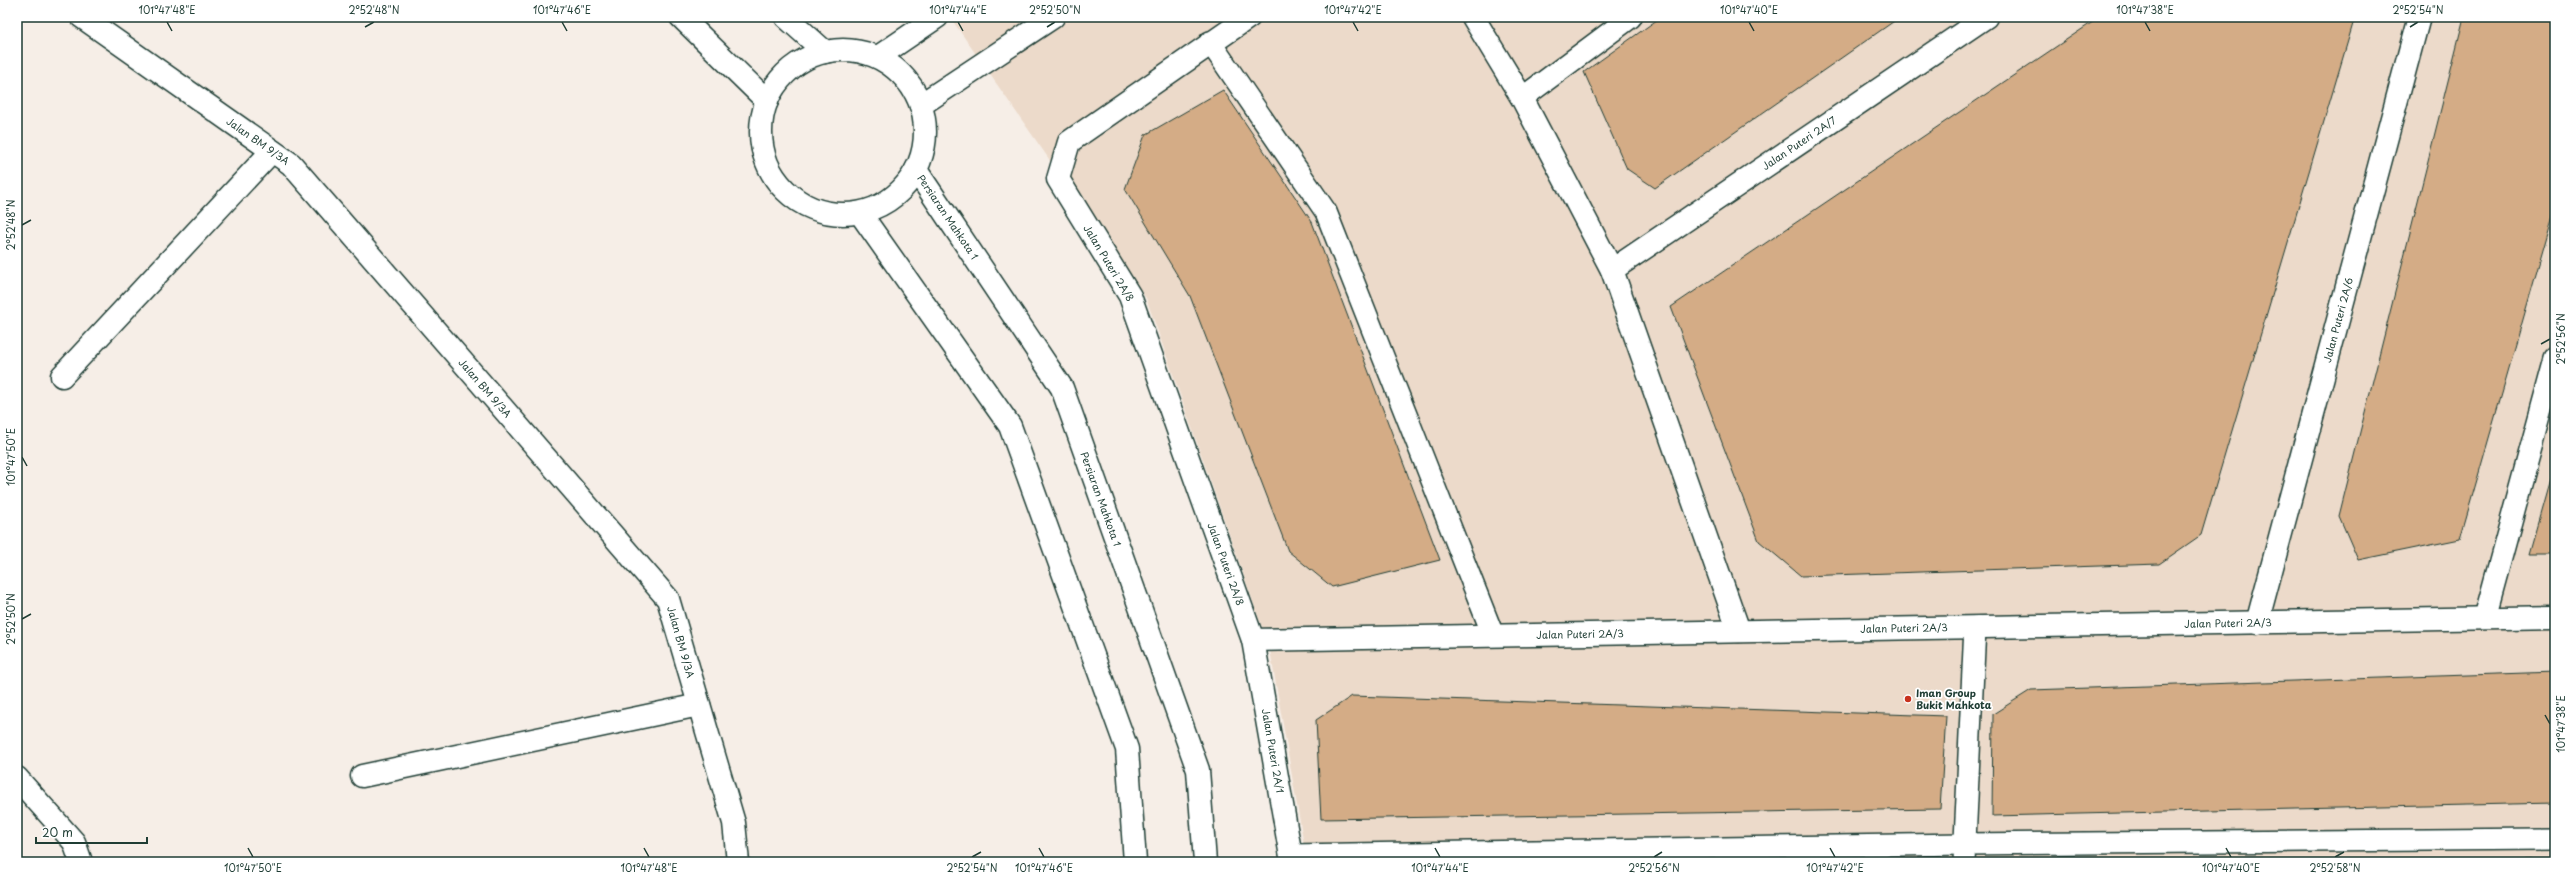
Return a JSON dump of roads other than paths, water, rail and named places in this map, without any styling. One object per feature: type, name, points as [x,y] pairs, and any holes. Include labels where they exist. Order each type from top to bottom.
[{"type":"street","name":"Jalan BM 9/3A","points":[[82,17],[291,164],[668,599],[734,823],[738,862]]},
{"type":"street","points":[[681,17],[767,101]]},
{"type":"street","points":[[786,17],[825,52]]},
{"type":"street","points":[[878,57],[937,17]]},
{"type":"street","points":[[922,104],[1053,17]]},
{"type":"street","name":"Jalan Puteri 2A/8","points":[[1249,17],[1210,42],[1069,142],[1058,179],[1130,296],[1253,640]]},
{"type":"street","points":[[1473,17],[1522,98],[1612,270],[1739,631]]},
{"type":"street","name":"Jalan Puteri 2A/7","points":[[1612,270],[1986,17]]},
{"type":"street","name":"Jalan Puteri 2A/6","points":[[2257,622],[2419,17]]},
{"type":"street","name":"Persiaran Mahkota 1","points":[[852,50],[878,57],[900,72],[922,104],[925,118],[925,145],[916,170],[902,190],[882,204],[860,212],[834,214],[810,207],[788,194],[772,174],[763,151],[762,125],[767,101],[781,78],[801,62],[825,52],[852,50]]},
{"type":"street","points":[[62,376],[272,151]]},
{"type":"street","name":"Persiaran Mahkota 1","points":[[916,170],[1062,388],[1198,770],[1205,862]]},
{"type":"street","points":[[860,212],[1010,426],[1127,750],[1135,862]]},
{"type":"street","name":"Jalan Puteri 2A/3","points":[[1253,640],[2555,616]]},
{"type":"street","name":"Jalan Puteri 2A/1","points":[[1253,640],[1291,858]]},
{"type":"street","points":[[362,776],[699,705]]},
{"type":"street","points":[[17,778],[74,842],[82,862]]},
{"type":"lane","points":[[1522,98],[1631,17]]},
{"type":"lane","points":[[1210,42],[1326,212],[1493,635]]},
{"type":"lane","points":[[2486,617],[2555,359]]},
{"type":"lane","points":[[1964,853],[1975,627]]},
{"type":"lane","points":[[1291,858],[1964,853],[2555,839]]},
{"type":"place","name":"Iman Group Bukit Mahkota","points":[[1908,699]]}]
